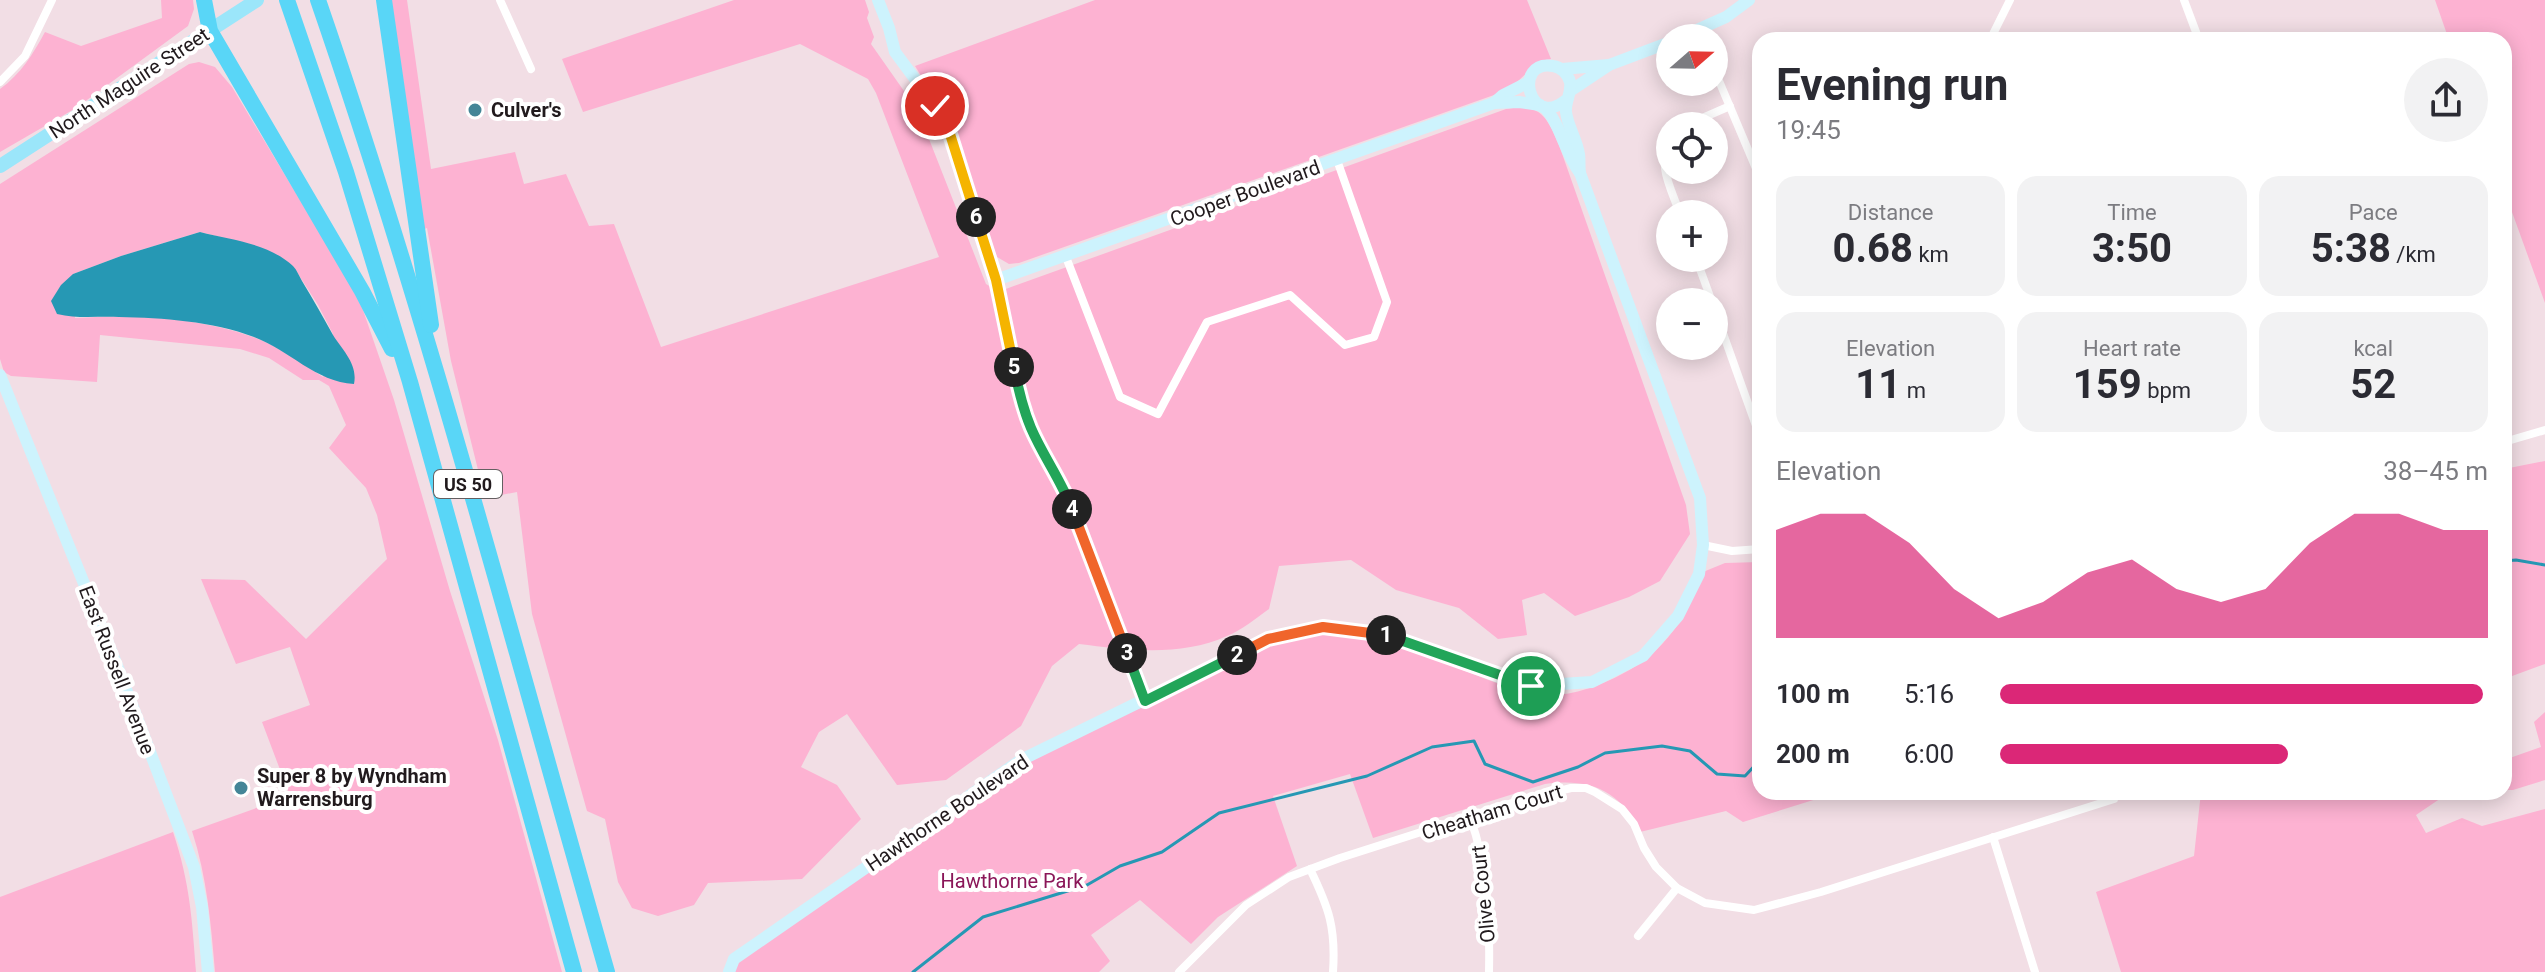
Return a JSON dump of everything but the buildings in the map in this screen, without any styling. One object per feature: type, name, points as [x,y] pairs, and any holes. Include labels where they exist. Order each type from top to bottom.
[{"type":"highway","points":[[204,0],[210,31],[362,291],[410,382]]},
{"type":"highway","name":"US 50","points":[[287,0],[346,172],[410,382],[574,972]]},
{"type":"highway","name":"US 50","points":[[318,0],[369,147],[438,378],[607,972]]},
{"type":"highway","points":[[384,0],[438,378]]},
{"type":"main road","name":"North Maguire Street","points":[[0,166],[256,1]]},
{"type":"street","points":[[0,82],[25,56],[52,0]]},
{"type":"street","points":[[500,0],[531,69]]},
{"type":"street","points":[[878,0],[895,52],[935,106],[950,134],[996,280],[1024,408],[1032,430],[1065,490],[1145,701]]},
{"type":"street","points":[[1715,24],[1749,0]]},
{"type":"street","points":[[1994,32],[2010,0]]},
{"type":"street","points":[[2184,0],[2194,32]]},
{"type":"street","points":[[1609,65],[1556,107],[1542,106],[1530,95],[1532,75],[1542,67],[1549,65],[1562,69],[1609,65],[1656,47]]},
{"type":"street","points":[[1562,69],[1569,79],[1568,96]]},
{"type":"street","name":"Cooper Boulevard","points":[[1494,103],[1529,82]]},
{"type":"street","name":"Hawthorne Boulevard","points":[[1568,96],[1568,120],[1579,153],[1580,173]]},
{"type":"street","points":[[1726,96],[1752,159]]},
{"type":"street","name":"Cooper Boulevard","points":[[996,280],[1494,103],[1519,102],[1542,106]]},
{"type":"street","name":"Hawthorne Boulevard","points":[[729,972],[734,959],[1021,760],[1268,639],[1323,627],[1379,633],[1531,686],[1592,682],[1643,656],[1678,616],[1699,574],[1703,545],[1700,498],[1580,173],[1569,158],[1555,118],[1542,106]]},
{"type":"street","points":[[1716,112],[1730,106]]},
{"type":"street","points":[[1066,257],[1120,397],[1158,414],[1207,322],[1290,295],[1345,345],[1374,337],[1387,302],[1337,160]]},
{"type":"street","points":[[1728,347],[1752,415]]},
{"type":"street","name":"East Russell Avenue","points":[[0,375],[194,867],[202,907],[208,972]]},
{"type":"street","points":[[2512,440],[2545,430]]},
{"type":"street","points":[[1703,545],[1732,551],[1752,550]]},
{"type":"street","name":"Cheatham Court","points":[[1179,972],[1246,905],[1289,877],[1470,817],[1571,788],[1586,788],[1608,798],[1622,809],[1634,824],[1656,867],[1677,888],[1705,903],[1754,910],[1792,901],[2111,800]]},
{"type":"street","name":"Olive Court","points":[[1470,817],[1484,867],[1490,925],[1489,972]]},
{"type":"street","points":[[1993,837],[2035,972]]},
{"type":"street","points":[[1310,869],[1331,917],[1333,972]]},
{"type":"street","points":[[1638,936],[1677,888]]},
{"type":"green space","points":[[161,0],[193,0],[194,9],[188,26],[76,108],[0,152],[0,89],[26,63],[45,32],[81,46],[162,18]]},
{"type":"green space","points":[[391,0],[407,0],[431,169],[515,152],[524,184],[566,174],[589,226],[614,224],[661,347],[939,257],[868,79],[800,44],[583,112],[562,59],[734,0],[865,0],[874,37],[871,44],[918,111],[986,284],[994,289],[1003,290],[1506,109],[1535,110],[1546,119],[1559,145],[1686,505],[1690,534],[1660,581],[1629,597],[1575,616],[1544,593],[1522,600],[1527,635],[1498,639],[1459,608],[1396,590],[1351,560],[1279,566],[1269,609],[1227,636],[1209,643],[1173,649],[1135,650],[1079,644],[1052,666],[1021,726],[946,780],[897,785],[847,714],[819,732],[801,767],[837,785],[861,819],[802,879],[708,883],[694,905],[658,916],[632,908],[618,882],[605,819],[587,811],[532,614],[517,492],[485,498],[451,361],[427,228],[422,230]]},
{"type":"green space","points":[[1095,0],[1527,0],[1551,59],[1536,64],[1516,83],[1494,95],[1009,264],[997,257],[952,135],[915,66]]},
{"type":"green space","points":[[2435,0],[2545,0],[2545,303],[2512,212],[2512,32],[2446,32]]},
{"type":"green space","points":[[199,62],[215,67],[232,87],[363,310],[394,400],[498,740],[562,972],[215,972],[205,883],[192,831],[290,796],[262,722],[310,705],[290,647],[236,664],[201,579],[245,580],[306,639],[387,559],[377,515],[366,488],[329,448],[346,425],[329,386],[319,380],[303,380],[269,358],[240,349],[100,335],[97,382],[11,376],[4,372],[0,359],[0,184],[189,64]],"holes":[[[200,232],[293,266],[333,334],[323,377],[262,341],[232,330],[188,321],[142,317],[75,318],[73,274]]]},
{"type":"green space","points":[[2545,461],[2545,664],[2512,676],[2512,467]]},
{"type":"green space","name":"Hawthorne Park","points":[[1752,562],[1752,800],[1813,800],[1743,822],[1726,811],[1640,832],[1623,806],[1602,790],[1576,783],[1545,784],[1373,838],[1350,774],[1273,796],[1297,866],[1218,917],[1191,944],[1140,900],[1091,935],[1110,961],[1099,972],[732,972],[747,951],[1036,755],[1288,637],[1313,633],[1361,636],[1407,648],[1519,691],[1566,694],[1622,674],[1650,656],[1673,631],[1691,603],[1703,572],[1725,563]]},
{"type":"green space","points":[[2545,712],[2545,780],[2512,790],[2512,757],[2541,747],[2534,722]]},
{"type":"green space","points":[[2200,800],[2438,800],[2416,815],[2426,833],[2462,818],[2482,826],[2545,809],[2545,972],[2121,972],[2096,892],[2194,856]]},
{"type":"green space","points":[[173,832],[187,885],[196,972],[0,972],[0,897]]},
{"type":"water","points":[[200,232],[261,247],[293,266],[349,358],[354,370],[354,384],[327,378],[267,343],[221,327],[136,317],[57,314],[51,301],[73,274]]},
{"type":"waterway","points":[[2512,560],[2545,565]]},
{"type":"waterway","points":[[913,972],[983,917],[1087,885],[1120,866],[1162,852],[1219,813],[1367,776],[1432,747],[1474,741],[1485,764],[1533,782],[1578,767],[1605,753],[1662,746],[1690,751],[1717,774],[1745,776],[1752,769]]},
{"type":"place","name":"Culver's","points":[[475,110]]},
{"type":"place","name":"Super 8 by Wyndham Warrensburg","points":[[241,788]]},
{"type":"route","points":[[935,106],[950,134],[996,280],[1020,396],[1032,430],[1065,490],[1145,701],[1268,639],[1323,627],[1379,633],[1531,686]]}]
